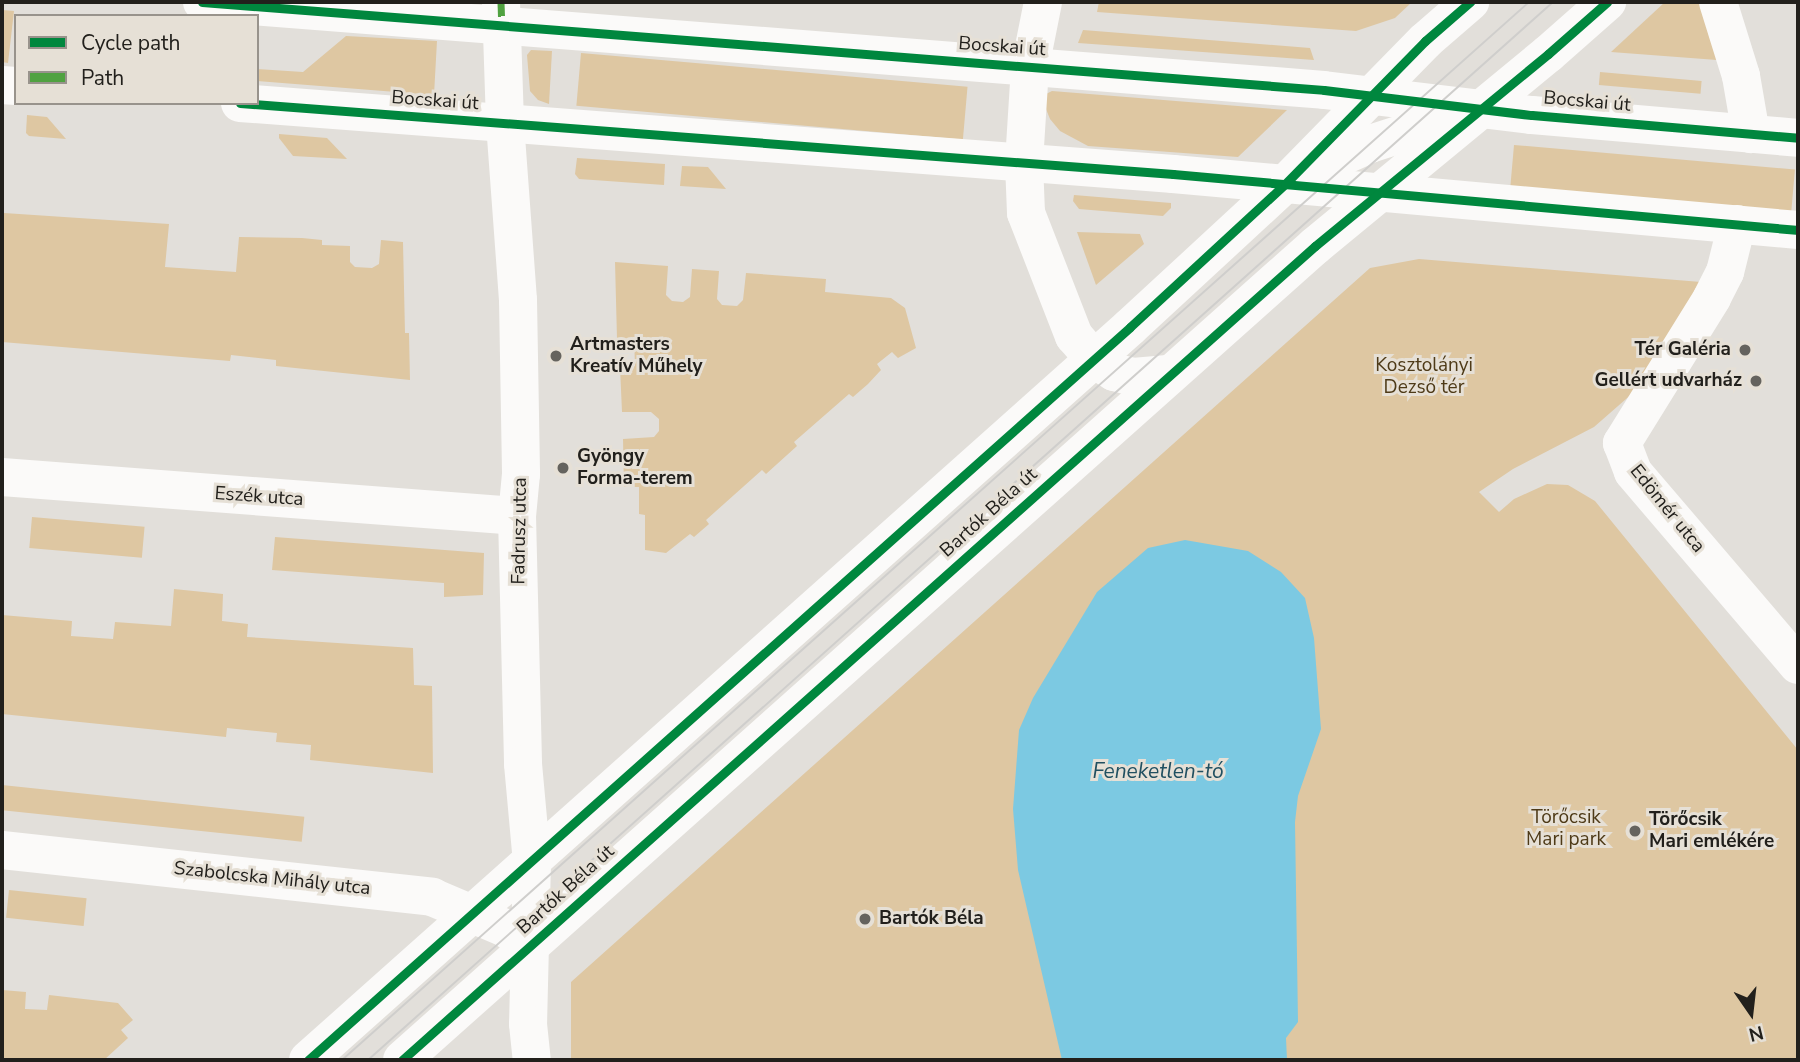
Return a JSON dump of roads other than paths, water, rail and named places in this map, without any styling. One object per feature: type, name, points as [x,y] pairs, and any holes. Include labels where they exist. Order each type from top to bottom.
[{"type":"main road","name":"Bocskai út","points":[[202,2],[501,14],[1030,67],[1371,95],[1482,109],[1798,138]]},
{"type":"main road","points":[[1043,2],[1030,67],[1024,163],[1026,213],[1074,336],[1094,359],[1114,372],[1133,377],[1171,374]]},
{"type":"main road","points":[[308,1060],[1094,359],[1285,184],[1371,95],[1470,2]]},
{"type":"main road","name":"Bartók Béla út","points":[[402,1060],[1171,374],[1379,192],[1482,109],[1607,2]]},
{"type":"main road","points":[[1718,2],[1741,76],[1751,134]]},
{"type":"main road","name":"Fadrusz utca","points":[[501,14],[505,123],[518,300],[521,474],[517,516],[523,764],[532,862],[528,1024],[532,1060]]},
{"type":"main road","name":"Bocskai út","points":[[259,104],[1285,184],[1798,230]]},
{"type":"main road","points":[[1285,184],[1370,144],[1482,109]]},
{"type":"main road","name":"Edömér utca","points":[[1737,224],[1725,272],[1712,298],[1622,443],[1633,472],[1798,665]]},
{"type":"main road","name":"Eszék utca","points":[[2,477],[517,516]]},
{"type":"main road","name":"Szabolcska Mihály utca","points":[[2,850],[432,897],[513,932],[530,946]]},
{"type":"water","name":"Feneketlen-tó","points":[[1185,540],[1248,551],[1281,572],[1305,598],[1314,638],[1321,729],[1298,796],[1295,822],[1298,1022],[1286,1038],[1287,1060],[1062,1060],[1018,870],[1013,809],[1019,730],[1033,698],[1097,592],[1148,548]]},
{"type":"tram line","points":[[342,1060],[1529,2]]},
{"type":"tram line","points":[[368,1060],[1553,2]]},
{"type":"place","name":"Tér Galéria","points":[[1745,350]]},
{"type":"place","name":"Artmasters Kreatív Műhely","points":[[556,356]]},
{"type":"place","name":"Gellért udvarház","points":[[1756,381]]},
{"type":"place","name":"Gyöngy Forma-terem","points":[[563,468]]},
{"type":"place","name":"Törőcsik Mari emlékére","points":[[1635,831]]},
{"type":"place","name":"Bartók Béla","points":[[865,919]]},
{"type":"park label","name":"Kosztolányi Dezső tér","points":[[1424,377]]},
{"type":"park label","name":"Törőcsik Mari park","points":[[1566,829]]}]
